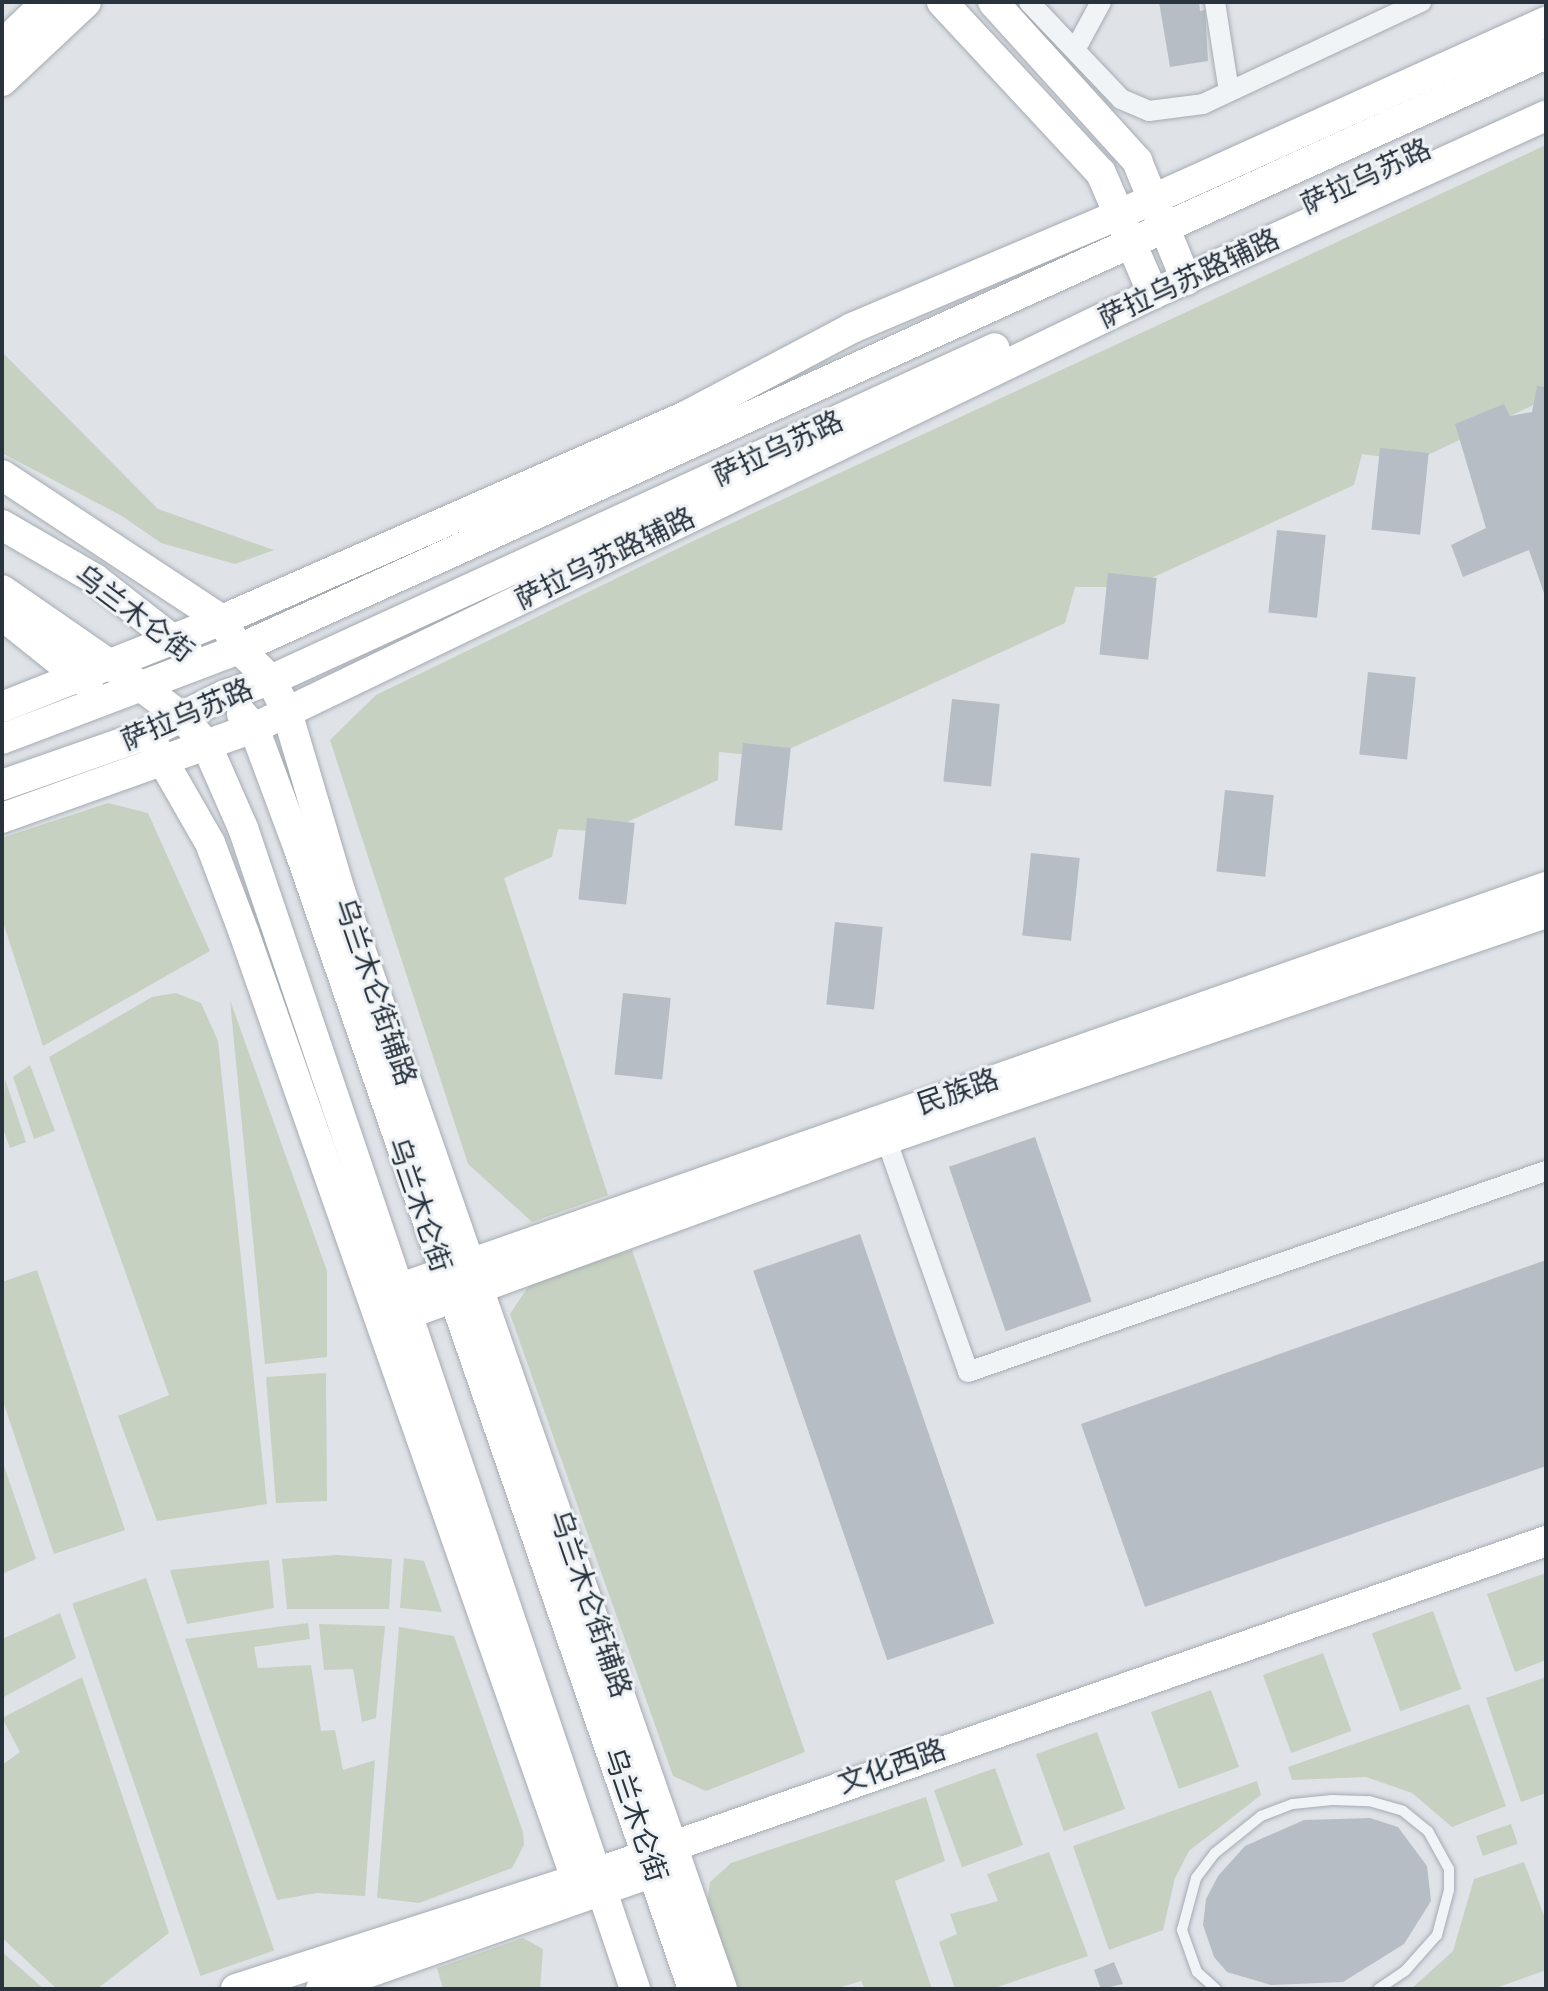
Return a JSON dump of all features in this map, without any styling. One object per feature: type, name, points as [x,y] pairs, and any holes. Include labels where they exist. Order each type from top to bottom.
[{"type":"street","points":[[2,45],[47,2]]},
{"type":"street","points":[[2,81],[86,2]]},
{"type":"street","points":[[942,2],[1101,173],[1149,286]]},
{"type":"street","points":[[993,2],[1125,144],[1137,161],[1182,271]]},
{"type":"street","points":[[1029,2],[1121,99],[1149,111],[1180,110],[1229,91],[1417,3]]},
{"type":"street","points":[[1075,50],[1101,2]]},
{"type":"street","points":[[1215,2],[1229,91]]},
{"type":"street","points":[[1158,212],[1546,22]]},
{"type":"street","name":"萨拉乌苏路","points":[[2,739],[109,702],[239,649],[1158,212],[1546,54]]},
{"type":"street","name":"萨拉乌苏路","points":[[2,785],[145,735],[225,695],[271,680],[1182,271],[1546,95]]},
{"type":"street","name":"萨拉乌苏路辅路","points":[[1182,271],[1546,116]]},
{"type":"street","points":[[2,707],[77,674],[222,620],[686,416],[852,328],[1124,228]]},
{"type":"street","name":"萨拉乌苏路辅路","points":[[2,818],[254,728],[1149,286]]},
{"type":"street","name":"乌兰木仑街辅路","points":[[2,475],[222,620],[239,649],[271,680],[287,712],[460,1281]]},
{"type":"street","name":"乌兰木仑街","points":[[2,525],[95,579],[175,639],[201,664],[254,728],[460,1281],[663,1858],[693,1989]]},
{"type":"street","name":"乌兰木仑街","points":[[2,590],[183,718],[207,746],[243,828],[388,1306],[589,1886],[635,1989]]},
{"type":"street","points":[[2,615],[109,702],[145,735],[166,760],[210,843],[388,1306]]},
{"type":"street","name":"民族路","points":[[388,1306],[882,1130],[1546,887]]},
{"type":"street","name":"民族路","points":[[882,1130],[1546,913]]},
{"type":"street","points":[[882,1130],[968,1372],[1546,1171]]},
{"type":"street","name":"文化西路","points":[[321,1989],[663,1858],[1546,1541]]},
{"type":"street","name":"文化西路","points":[[663,1858],[1546,1557]]},
{"type":"street","points":[[663,1858],[722,1989]]},
{"type":"street","points":[[589,1886],[614,1989]]},
{"type":"street","name":"文化西路","points":[[236,1989],[589,1886]]},
{"type":"lane","points":[[1216,1989],[1197,1972],[1182,1930],[1196,1878],[1215,1853],[1261,1816],[1293,1804],[1332,1800],[1403,1811],[1428,1831],[1449,1869],[1449,1890],[1437,1935],[1405,1971],[1378,1989]]},
{"type":"green space","points":[[1546,145],[1546,399],[1415,461],[1362,454],[1354,485],[1132,587],[1075,587],[1065,623],[772,757],[719,752],[718,780],[606,832],[558,829],[552,857],[504,878],[608,1195],[532,1222],[468,1164],[330,740],[376,695],[691,542]]},
{"type":"green space","points":[[2,352],[158,509],[274,550],[235,564],[161,543],[122,516],[2,453]]},
{"type":"green space","points":[[108,803],[148,813],[210,951],[43,1046],[2,919],[2,838]]},
{"type":"green space","points":[[176,993],[201,1003],[218,1041],[267,1504],[157,1521],[118,1416],[169,1395],[49,1057],[152,997]]},
{"type":"green space","points":[[230,1000],[327,1271],[327,1357],[265,1364]]},
{"type":"green space","points":[[30,1065],[55,1131],[34,1139],[13,1077]]},
{"type":"green space","points":[[5,1079],[26,1142],[10,1148],[2,1126]]},
{"type":"green space","points":[[632,1250],[805,1752],[706,1791],[673,1776],[510,1314],[532,1281]]},
{"type":"green space","points":[[37,1270],[125,1530],[54,1554],[2,1398],[2,1282]]},
{"type":"green space","points":[[326,1373],[327,1501],[276,1503],[266,1377]]},
{"type":"green space","points":[[2,1460],[36,1559],[2,1574]]},
{"type":"green space","points":[[337,1555],[392,1559],[389,1609],[287,1609],[282,1559]]},
{"type":"green space","points":[[404,1558],[424,1561],[442,1612],[400,1608]]},
{"type":"green space","points":[[269,1560],[274,1608],[187,1624],[170,1570]]},
{"type":"green space","points":[[1546,1573],[1546,1660],[1515,1672],[1487,1594]]},
{"type":"green space","points":[[146,1578],[274,1951],[201,1976],[72,1603]]},
{"type":"green space","points":[[1433,1611],[1461,1689],[1400,1711],[1372,1633]]},
{"type":"green space","points":[[60,1613],[76,1658],[2,1698],[2,1639]]},
{"type":"green space","points":[[308,1623],[310,1639],[254,1647],[258,1668],[311,1665],[321,1731],[335,1730],[343,1770],[375,1760],[365,1896],[317,1893],[277,1900],[185,1639]]},
{"type":"green space","points":[[319,1624],[385,1626],[376,1718],[362,1722],[353,1669],[324,1670]]},
{"type":"green space","points":[[399,1627],[454,1636],[523,1832],[524,1845],[512,1868],[419,1903],[377,1898]]},
{"type":"green space","points":[[1323,1653],[1351,1731],[1291,1753],[1263,1675]]},
{"type":"green space","points":[[82,1677],[169,1933],[97,1989],[57,1989],[2,1938],[2,1765],[20,1752],[2,1718]]},
{"type":"green space","points":[[1546,1677],[1546,1793],[1521,1802],[1486,1698]]},
{"type":"green space","points":[[1211,1690],[1239,1767],[1179,1789],[1151,1712]]},
{"type":"green space","points":[[1469,1704],[1506,1806],[1452,1827],[1412,1793],[1366,1777],[1292,1780],[1288,1767]]},
{"type":"green space","points":[[1097,1732],[1125,1809],[1064,1831],[1036,1754]]},
{"type":"green space","points":[[995,1768],[1023,1845],[962,1867],[934,1790]]},
{"type":"green space","points":[[1257,1781],[1261,1795],[1189,1851],[1175,1878],[1163,1930],[1109,1950],[1073,1846]]},
{"type":"green space","points":[[926,1797],[945,1861],[895,1881],[932,1989],[865,1989],[861,1981],[835,1989],[739,1989],[707,1903],[710,1882],[731,1863]]},
{"type":"green space","points":[[1511,1824],[1518,1844],[1483,1856],[1476,1836]]},
{"type":"green space","points":[[1049,1852],[1088,1956],[992,1989],[955,1989],[939,1942],[957,1934],[950,1914],[998,1901],[987,1874]]},
{"type":"green space","points":[[1524,1862],[1546,1921],[1546,1970],[1493,1989],[1411,1989],[1453,1951],[1474,1879]]},
{"type":"green space","points":[[523,1938],[543,1949],[540,1989],[443,1989],[437,1968]]},
{"type":"green space","points":[[2,1952],[44,1989],[2,1989]]},
{"type":"building","points":[[1159,2],[1199,2],[1200,11],[1205,10],[1208,61],[1170,67]]},
{"type":"building","points":[[1537,386],[1546,387],[1546,599],[1529,550],[1463,577],[1451,545],[1486,528],[1455,424],[1504,404],[1510,416],[1532,412]]},
{"type":"building","points":[[1380,448],[1429,453],[1420,535],[1371,530]]},
{"type":"building","points":[[1277,530],[1326,535],[1317,618],[1268,613]]},
{"type":"building","points":[[1108,573],[1157,578],[1148,660],[1099,655]]},
{"type":"building","points":[[1368,672],[1416,677],[1407,760],[1359,755]]},
{"type":"building","points":[[952,699],[1000,704],[991,787],[943,782]]},
{"type":"building","points":[[743,743],[791,748],[782,831],[734,826]]},
{"type":"building","points":[[1225,790],[1274,795],[1265,877],[1216,872]]},
{"type":"building","points":[[587,818],[635,823],[626,905],[578,900]]},
{"type":"building","points":[[1031,853],[1080,858],[1071,941],[1022,936]]},
{"type":"building","points":[[835,922],[883,927],[874,1010],[826,1005]]},
{"type":"building","points":[[623,993],[671,998],[662,1080],[614,1075]]},
{"type":"building","points":[[1035,1137],[1092,1302],[1006,1331],[949,1167]]},
{"type":"building","points":[[860,1234],[994,1624],[887,1660],[753,1271]]},
{"type":"building","points":[[1546,1260],[1546,1466],[1145,1607],[1081,1424]]},
{"type":"building","points":[[1370,1818],[1398,1827],[1427,1866],[1431,1901],[1404,1944],[1343,1982],[1271,1985],[1227,1972],[1214,1957],[1203,1925],[1206,1899],[1218,1876],[1245,1846],[1304,1820]]},
{"type":"building","points":[[1114,1962],[1123,1984],[1101,1989],[1094,1970]]}]
